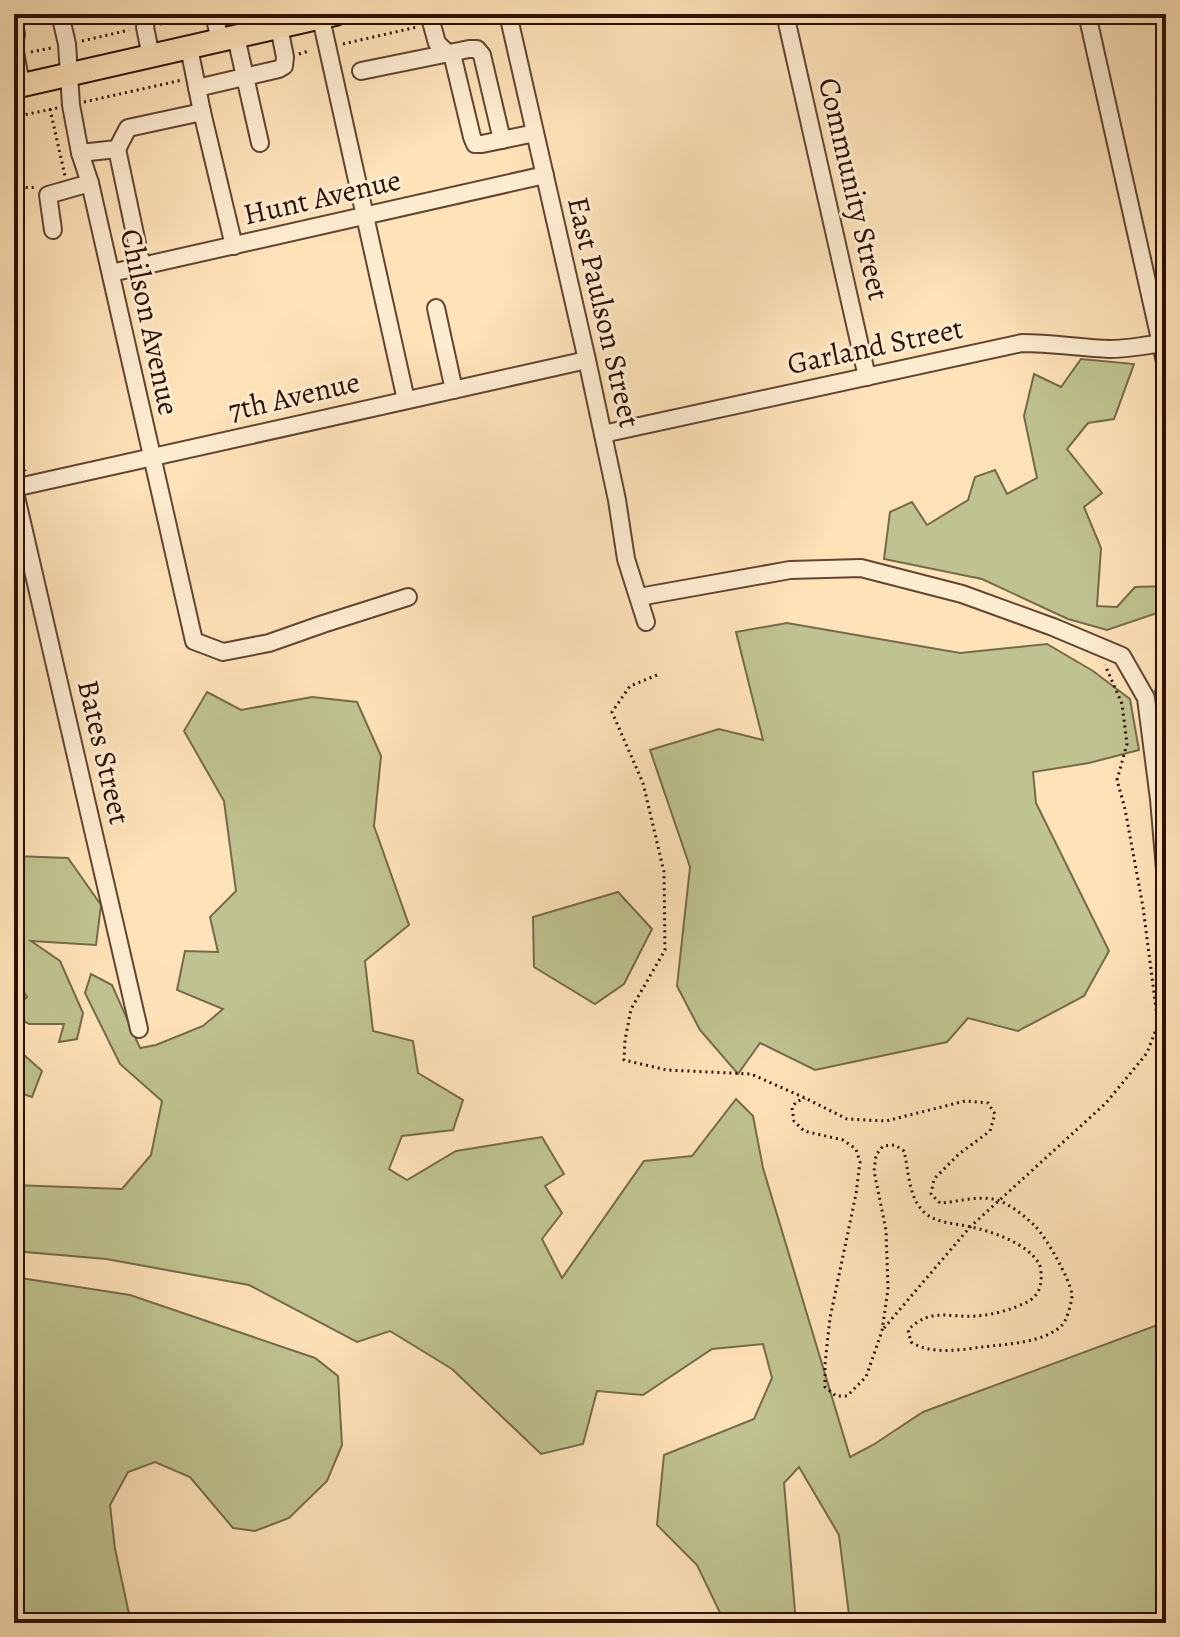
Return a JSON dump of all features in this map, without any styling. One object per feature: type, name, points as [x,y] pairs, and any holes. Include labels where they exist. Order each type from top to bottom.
[{"type":"main road","points":[[18,86],[325,15]]},
{"type":"street","name":"Chilson Avenue","points":[[60,14],[67,44],[71,105],[80,153],[90,183],[194,641],[223,652],[269,643],[408,597]]},
{"type":"street","points":[[214,14],[245,77],[260,143]]},
{"type":"street","name":"East Paulson Street","points":[[508,14],[587,360],[626,559],[646,622]]},
{"type":"street","name":"Community Street","points":[[785,14],[867,377]]},
{"type":"street","points":[[1087,14],[1166,366]]},
{"type":"street","points":[[325,15],[364,216],[406,400]]},
{"type":"street","points":[[430,19],[437,43],[453,58],[475,144],[535,133]]},
{"type":"street","points":[[146,20],[151,57]]},
{"type":"street","points":[[14,27],[18,86]]},
{"type":"street","points":[[196,82],[245,77],[284,66],[279,27]]},
{"type":"street","points":[[189,48],[234,246]]},
{"type":"street","points":[[361,71],[477,49],[482,55],[502,140]]},
{"type":"street","points":[[142,267],[117,149],[128,128],[202,112]]},
{"type":"street","points":[[80,153],[117,149]]},
{"type":"street","name":"Hunt Avenue","points":[[111,273],[545,175]]},
{"type":"street","points":[[53,230],[48,195],[90,183]]},
{"type":"street","points":[[436,308],[454,390]]},
{"type":"street","name":"Garland Street","points":[[603,434],[1022,343],[1112,349],[1161,343]]},
{"type":"street","name":"7th Avenue","points":[[14,488],[587,360]]},
{"type":"street","name":"Bates Street","points":[[14,488],[139,1029]]},
{"type":"street","points":[[639,597],[790,570],[861,568],[962,594],[1122,656],[1146,698],[1166,881]]},
{"type":"path","points":[[16,55],[67,44],[146,20],[203,14]]},
{"type":"path","points":[[343,44],[430,19],[475,14]]},
{"type":"path","points":[[285,57],[309,51]]},
{"type":"path","points":[[14,117],[196,82]]},
{"type":"path","points":[[50,109],[66,181]]},
{"type":"path","points":[[14,185],[29,188],[42,186]]},
{"type":"path","points":[[882,1331],[970,1227],[1106,1103],[1147,1053],[1158,1024],[1143,907],[1117,780],[1127,744],[1122,704],[1096,645]]},
{"type":"path","points":[[657,675],[630,686],[612,712],[643,783],[664,872],[665,950],[631,1009],[624,1060],[667,1070],[751,1074],[805,1098],[847,1119],[886,1121],[965,1101],[988,1103],[995,1114],[990,1131],[959,1154],[934,1179],[931,1194],[940,1203],[978,1198],[999,1201],[1037,1227],[1062,1268],[1072,1297],[1064,1323],[1047,1336],[1010,1344],[952,1350],[921,1348],[911,1342],[908,1330],[918,1320],[938,1314],[976,1316],[1004,1311],[1032,1300],[1042,1285],[1040,1265],[1008,1239],[946,1223],[925,1213],[911,1193],[904,1151],[895,1145],[883,1146],[876,1155],[874,1171],[886,1230],[888,1289],[882,1331],[866,1377],[847,1396],[836,1396],[825,1387],[830,1318],[860,1162],[856,1149],[843,1140],[804,1131],[794,1121],[792,1108],[805,1098]]},
{"type":"green space","points":[[1081,359],[1134,364],[1114,419],[1088,423],[1067,449],[1102,493],[1084,507],[1101,548],[1097,606],[1117,607],[1135,587],[1166,586],[1166,610],[1107,630],[1068,619],[982,579],[884,559],[890,512],[912,502],[927,525],[968,500],[975,477],[995,470],[1007,494],[1037,478],[1024,416],[1034,374],[1061,387]]},
{"type":"green space","points":[[787,623],[960,653],[1047,644],[1093,671],[1130,699],[1139,750],[1089,763],[1033,772],[1036,803],[1109,951],[1084,996],[1018,1031],[968,1018],[947,1042],[815,1070],[760,1043],[738,1074],[700,1030],[677,986],[690,867],[650,750],[719,729],[763,740],[736,632]]},
{"type":"green space","points":[[1166,659],[1166,751],[1155,691]]},
{"type":"green space","points":[[207,692],[241,710],[312,697],[357,702],[381,756],[374,826],[409,925],[365,961],[373,1031],[413,1041],[418,1073],[463,1100],[453,1130],[402,1136],[389,1169],[407,1180],[456,1151],[542,1137],[564,1174],[545,1186],[562,1213],[542,1239],[562,1278],[644,1161],[692,1156],[736,1099],[753,1116],[763,1168],[850,1457],[923,1412],[1160,1324],[1166,1326],[1166,1623],[849,1623],[839,1535],[799,1467],[784,1483],[796,1623],[725,1623],[697,1565],[657,1525],[664,1455],[754,1419],[772,1378],[763,1344],[712,1349],[643,1395],[597,1391],[583,1444],[541,1454],[452,1369],[390,1331],[357,1342],[249,1285],[106,1259],[14,1251],[14,1185],[122,1189],[151,1155],[162,1101],[120,1064],[85,993],[91,974],[112,985],[140,1048],[156,1045],[203,1026],[223,1009],[177,990],[185,951],[218,952],[210,917],[236,891],[224,801],[184,731]]},
{"type":"green space","points":[[14,856],[68,858],[101,905],[96,945],[31,941],[60,961],[83,1013],[77,1039],[59,1042],[64,1024],[29,1024],[14,1015],[14,1008],[27,997],[14,977]]},
{"type":"green space","points":[[618,892],[652,929],[624,984],[595,1004],[534,967],[533,917]]},
{"type":"green space","points":[[14,1046],[42,1071],[32,1097],[14,1091]]},
{"type":"green space","points":[[14,1277],[130,1295],[315,1358],[338,1376],[342,1445],[327,1481],[289,1518],[255,1531],[233,1528],[190,1477],[155,1462],[128,1472],[110,1505],[115,1549],[131,1623],[14,1623]]}]
